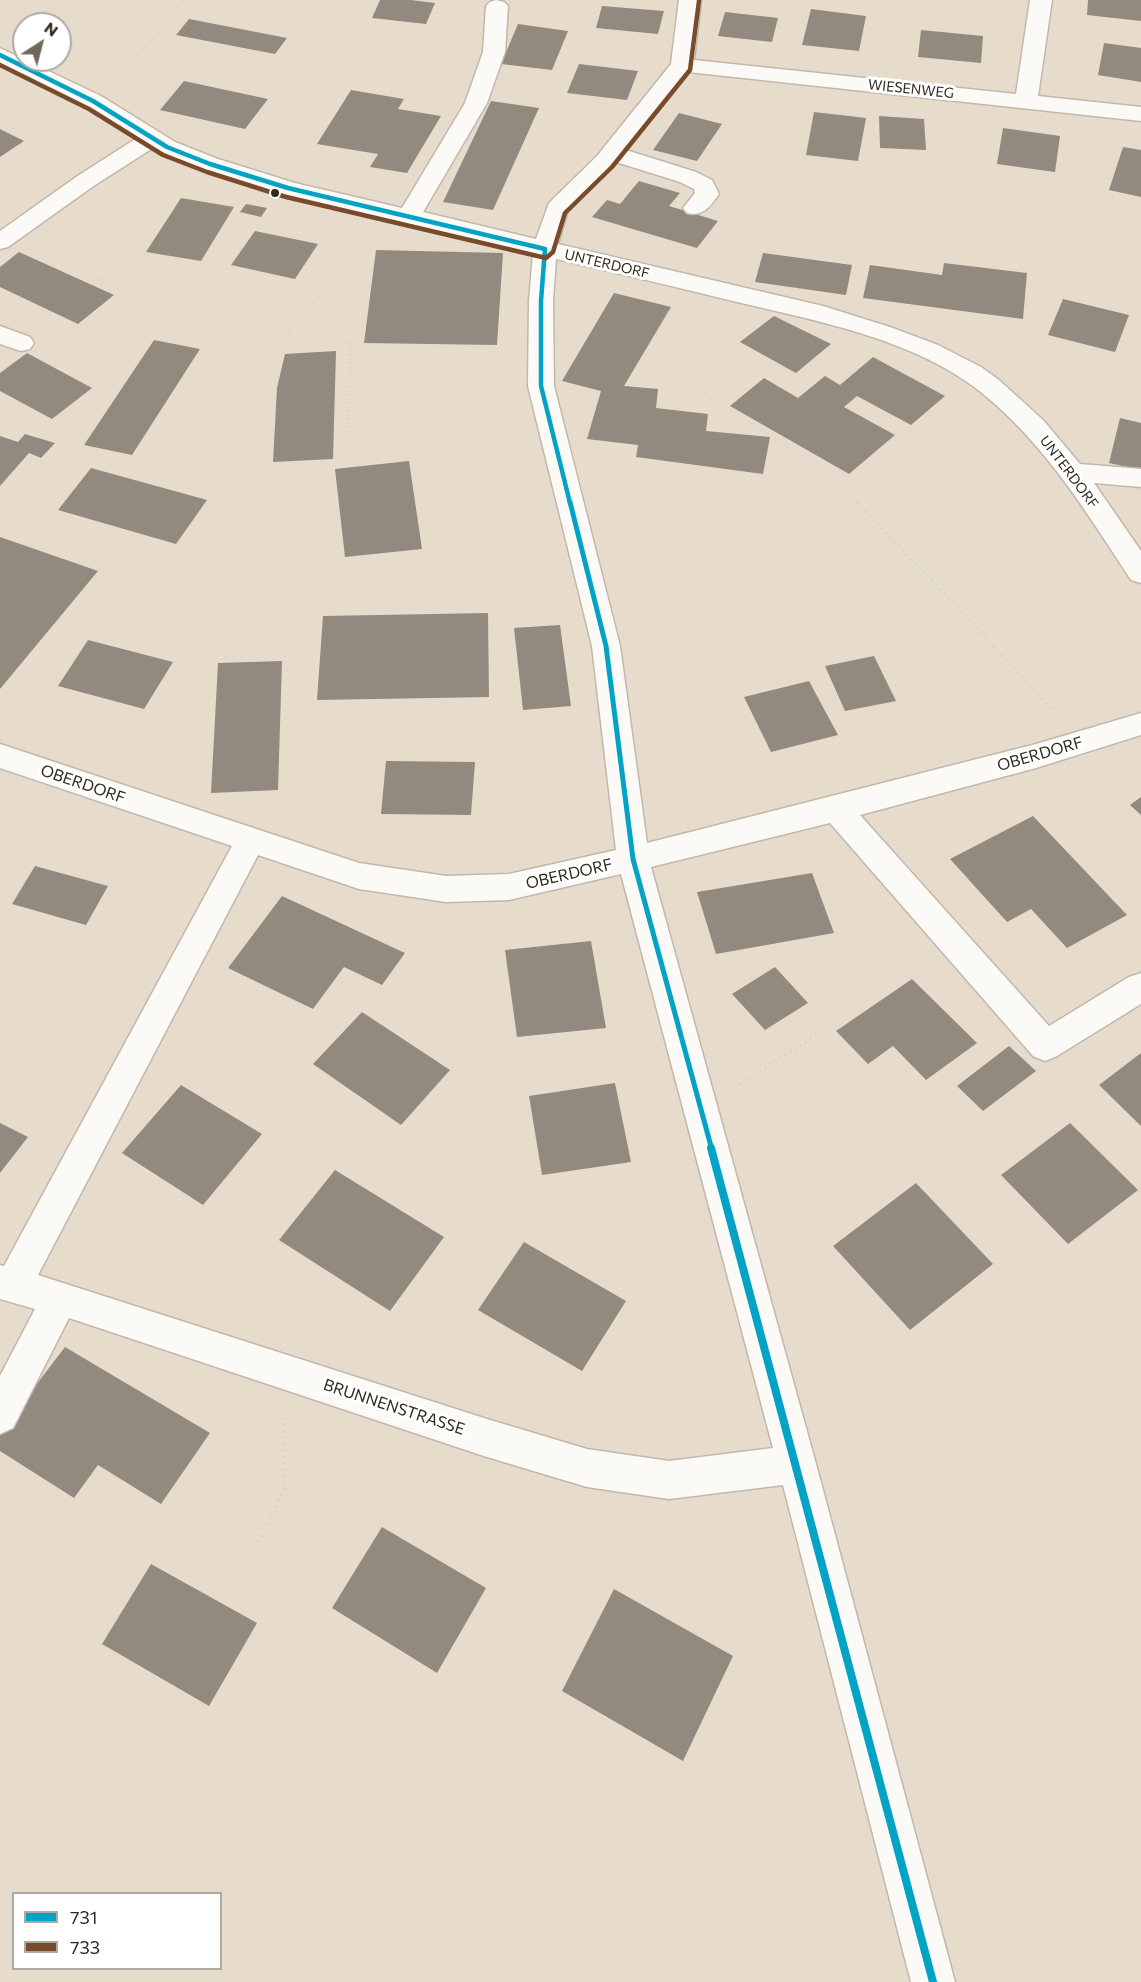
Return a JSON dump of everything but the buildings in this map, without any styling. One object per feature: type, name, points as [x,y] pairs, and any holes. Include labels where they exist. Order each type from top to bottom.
[{"type":"street","points":[[690,0],[682,65],[611,153],[557,208],[545,249],[541,301],[541,386],[606,646],[633,859],[797,1464],[933,1982]]},
{"type":"street","points":[[1026,102],[1041,0]]},
{"type":"street","points":[[408,217],[476,103],[494,52],[497,6]]},
{"type":"street","name":"UNTERDORF","points":[[0,55],[93,100],[152,139],[188,156],[249,177],[870,327],[955,364],[989,385],[1043,435],[1141,573]]},
{"type":"street","name":"WIESENWEG","points":[[682,65],[1141,114]]},
{"type":"street","points":[[3,240],[87,180],[152,139]]},
{"type":"street","points":[[611,153],[688,177],[704,185],[707,194],[695,208]]},
{"type":"street","points":[[1070,472],[1141,478]]},
{"type":"street","name":"OBERDORF","points":[[0,756],[359,876],[446,889],[509,887],[633,859],[836,809],[1141,724]]},
{"type":"street","points":[[836,809],[1045,1046],[1141,987]]},
{"type":"street","points":[[7,1283],[250,841]]},
{"type":"street","name":"BRUNNENSTRASSE","points":[[7,1283],[60,1298],[487,1438],[588,1468],[669,1480],[797,1464]]},
{"type":"street","points":[[0,1415],[60,1298]]},
{"type":"path","points":[[93,100],[154,38],[184,0]]},
{"type":"path","points":[[155,443],[261,358],[326,291],[361,205]]},
{"type":"path","points":[[3,240],[110,283]]},
{"type":"path","points":[[287,332],[351,343],[348,438]]},
{"type":"path","points":[[681,366],[707,396],[827,470],[1083,741]]},
{"type":"path","points":[[700,1108],[819,1033]]},
{"type":"path","points":[[255,1548],[285,1486],[281,1370]]},
{"type":"transit line","name":"733","points":[[0,65],[89,109],[163,155],[207,172],[286,197],[546,258],[553,252],[565,213],[612,167],[690,70],[699,1]]},
{"type":"transit line","name":"731","points":[[0,55],[93,101],[167,147],[210,164],[288,188],[545,249],[541,301],[541,386],[606,646],[633,859],[797,1464],[933,1982]]}]
